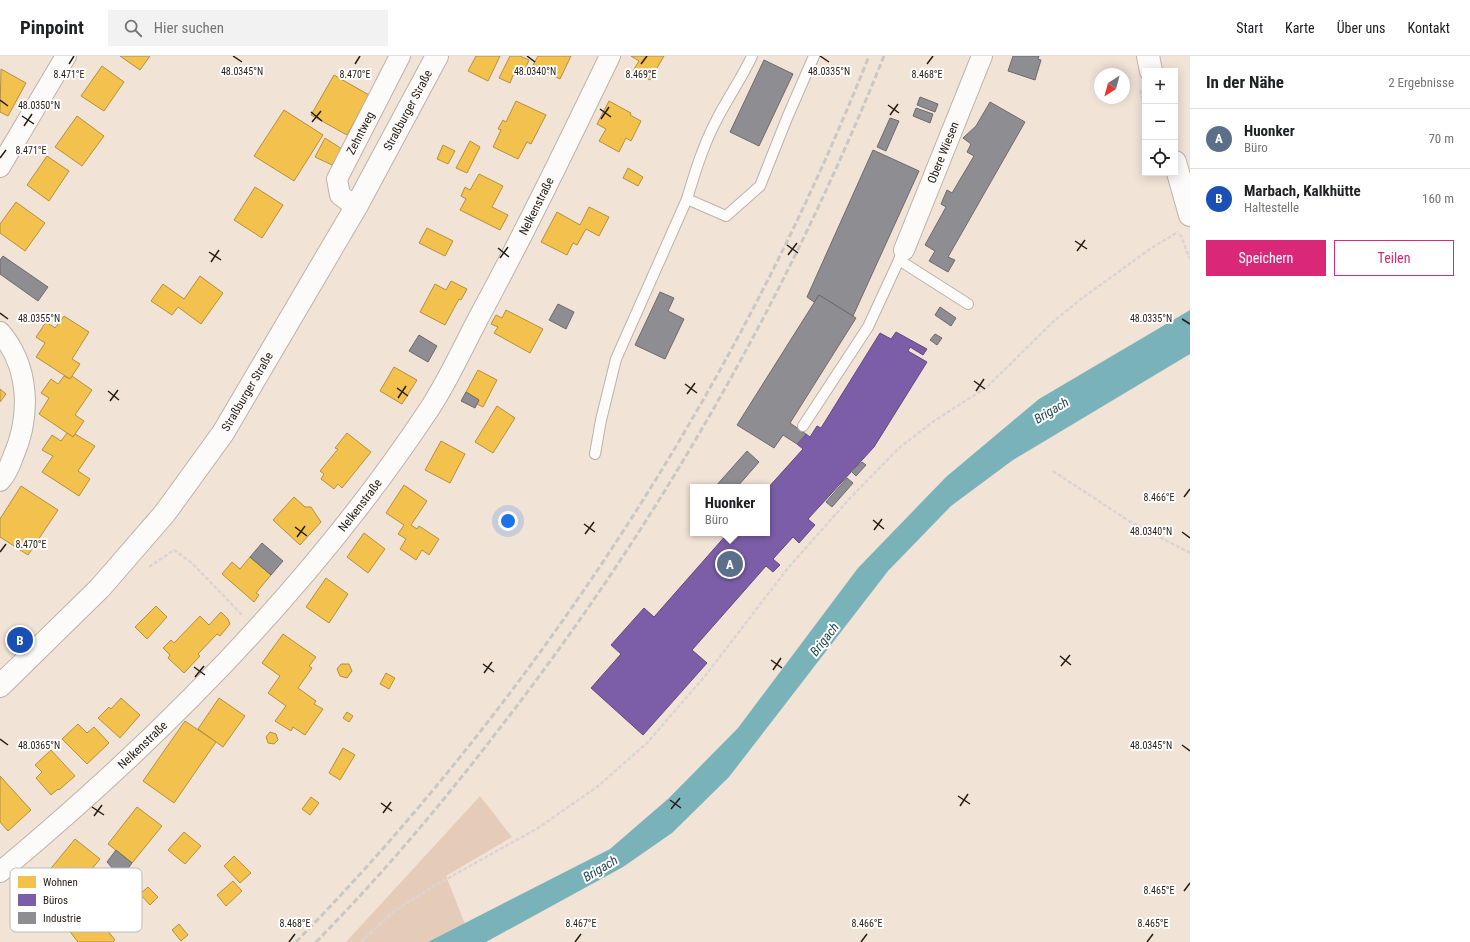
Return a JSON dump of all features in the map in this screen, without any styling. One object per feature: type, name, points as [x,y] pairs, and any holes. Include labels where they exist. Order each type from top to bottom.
[{"type":"main road","name":"Straßburger Straße","points":[[0,686],[100,588],[165,513],[223,433],[356,207],[437,56]]},
{"type":"main road","points":[[1148,56],[1150,68]]},
{"type":"main road","points":[[1177,176],[1184,223]]},
{"type":"street","points":[[0,167],[66,56]]},
{"type":"street","name":"Zehntweg","points":[[356,207],[340,194],[338,179],[400,56]]},
{"type":"street","name":"Nelkenstraße","points":[[0,872],[110,776],[217,670],[313,566],[356,512],[429,409],[519,239],[610,56]]},
{"type":"street","name":"Obere Wiesen","points":[[902,255],[982,56]]},
{"type":"street","points":[[0,332],[21,370],[26,398],[21,439],[5,476],[0,480]]},
{"type":"lane","points":[[595,454],[601,420],[616,359],[687,199],[702,150],[731,92],[747,68],[752,56]]},
{"type":"lane","points":[[687,199],[726,216],[760,186],[814,56]]},
{"type":"lane","points":[[803,426],[868,326],[902,255],[968,304]]},
{"type":"path","points":[[361,942],[394,911],[436,885],[538,828],[597,787],[646,743],[705,676],[788,568],[850,498],[899,448],[934,421],[987,387],[1054,321],[1081,299],[1184,223]]},
{"type":"path","points":[[1053,471],[1129,521],[1190,553]]},
{"type":"path","points":[[144,570],[174,550],[192,563],[228,600]]},
{"type":"shaded area","points":[[480,796],[512,837],[446,876],[465,924],[428,942],[346,942]]},
{"type":"water","name":"Brigach","points":[[1190,310],[1190,354],[1013,460],[951,506],[888,571],[729,777],[672,833],[623,867],[486,942],[428,942],[610,849],[669,798],[738,728],[858,568],[946,477],[1039,399]]},
{"type":"building: Wohnen","points":[[120,56],[150,56],[140,70]]},
{"type":"building: Wohnen","points":[[476,56],[500,56],[488,81],[468,71]]},
{"type":"building: Wohnen","points":[[510,56],[520,56],[529,60],[522,76],[514,73],[510,83],[499,78]]},
{"type":"building: Wohnen","points":[[538,56],[571,56],[560,79],[533,65]]},
{"type":"building: Wohnen","points":[[631,56],[664,56],[650,80],[633,71],[639,61]]},
{"type":"building: Wohnen","points":[[102,66],[124,82],[104,111],[81,96]]},
{"type":"building: Wohnen","points":[[1,69],[26,83],[8,116],[0,112]]},
{"type":"building: Wohnen","points":[[334,75],[369,95],[347,135],[311,115]]},
{"type":"building: Wohnen","points":[[516,101],[546,115],[531,144],[527,142],[518,159],[493,147],[501,130],[498,129],[503,120],[506,122]]},
{"type":"building: Wohnen","points":[[609,101],[631,113],[630,115],[641,121],[631,141],[626,138],[619,152],[599,141],[606,129],[597,124]]},
{"type":"building: Wohnen","points":[[284,110],[323,135],[294,181],[254,156]]},
{"type":"building: Wohnen","points":[[77,116],[104,136],[82,166],[55,147]]},
{"type":"building: Wohnen","points":[[325,138],[342,149],[332,165],[315,157]]},
{"type":"building: Wohnen","points":[[470,141],[480,147],[467,173],[456,168]]},
{"type":"building: Wohnen","points":[[443,145],[455,151],[448,164],[437,159]]},
{"type":"building: Wohnen","points":[[47,156],[69,171],[49,201],[27,185]]},
{"type":"building: Wohnen","points":[[628,168],[643,177],[638,186],[623,178]]},
{"type":"building: Wohnen","points":[[479,174],[503,186],[492,207],[508,215],[500,230],[460,210],[466,199],[461,196],[465,187],[470,190]]},
{"type":"building: Wohnen","points":[[255,187],[283,205],[262,238],[234,220]]},
{"type":"building: Wohnen","points":[[16,202],[45,223],[25,251],[0,233],[0,224]]},
{"type":"building: Wohnen","points":[[589,207],[609,217],[599,236],[586,229],[577,245],[573,243],[567,255],[541,242],[557,212],[580,225]]},
{"type":"building: Wohnen","points":[[427,228],[453,241],[445,256],[419,243]]},
{"type":"building: Wohnen","points":[[200,276],[223,293],[201,324],[178,307],[172,315],[151,301],[163,284],[184,299]]},
{"type":"building: Wohnen","points":[[451,281],[467,289],[461,300],[459,299],[445,325],[420,312],[435,284],[446,290]]},
{"type":"building: Wohnen","points":[[506,310],[543,329],[530,353],[494,333],[498,327],[491,324],[496,315],[502,318]]},
{"type":"building: Wohnen","points":[[64,316],[89,332],[72,359],[80,364],[70,379],[36,357],[45,343],[36,337],[46,322],[55,328]]},
{"type":"building: Wohnen","points":[[394,367],[417,380],[402,404],[380,391]]},
{"type":"building: Wohnen","points":[[478,370],[497,380],[483,407],[477,404],[479,400],[466,392]]},
{"type":"building: Wohnen","points":[[64,376],[70,379],[72,376],[92,390],[75,415],[84,421],[73,437],[39,414],[49,398],[41,393],[51,379],[58,384]]},
{"type":"building: Wohnen","points":[[0,389],[6,394],[0,402]]},
{"type":"building: Wohnen","points":[[497,406],[515,418],[493,453],[475,442]]},
{"type":"building: Wohnen","points":[[67,433],[73,437],[75,434],[95,446],[78,471],[90,479],[79,496],[42,472],[53,456],[42,450],[52,435],[61,441]]},
{"type":"building: Wohnen","points":[[347,433],[371,452],[342,488],[338,484],[334,489],[321,479],[324,474],[320,471],[338,449],[335,448]]},
{"type":"building: Wohnen","points":[[441,441],[465,454],[450,483],[425,470]]},
{"type":"building: Wohnen","points":[[404,485],[427,501],[411,525],[417,529],[419,526],[439,539],[429,555],[422,550],[416,560],[400,549],[406,539],[398,534],[404,525],[386,513]]},
{"type":"building: Wohnen","points":[[21,486],[58,510],[28,555],[0,537],[0,519]]},
{"type":"building: Wohnen","points":[[294,497],[305,507],[311,507],[321,522],[300,545],[273,520]]},
{"type":"building: Wohnen","points":[[364,533],[385,549],[368,573],[347,557]]},
{"type":"building: Wohnen","points":[[250,557],[271,575],[256,593],[259,595],[254,602],[222,574],[232,562],[240,569]]},
{"type":"building: Wohnen","points":[[326,578],[348,594],[329,623],[306,607]]},
{"type":"building: Wohnen","points":[[156,606],[167,617],[147,639],[135,627]]},
{"type":"building: Wohnen","points":[[221,612],[228,619],[230,624],[220,636],[217,634],[198,654],[200,656],[184,673],[168,658],[170,655],[163,648],[171,640],[174,643],[200,616],[209,625]]},
{"type":"building: Wohnen","points":[[283,634],[316,657],[309,666],[312,668],[298,688],[316,701],[314,704],[323,709],[305,735],[293,727],[291,731],[275,721],[286,706],[268,693],[280,676],[262,663]]},
{"type":"building: Wohnen","points":[[341,664],[349,664],[352,671],[347,678],[340,676],[337,669]]},
{"type":"building: Wohnen","points":[[386,673],[395,678],[389,689],[380,684]]},
{"type":"building: Wohnen","points":[[121,698],[140,715],[120,738],[98,718],[109,707],[111,709]]},
{"type":"building: Wohnen","points":[[219,698],[245,716],[223,747],[198,729]]},
{"type":"building: Wohnen","points":[[347,712],[353,716],[349,722],[343,718]]},
{"type":"building: Wohnen","points":[[185,721],[216,742],[174,803],[143,781]]},
{"type":"building: Wohnen","points":[[78,724],[87,733],[94,727],[109,743],[87,764],[62,739]]},
{"type":"building: Wohnen","points":[[270,732],[276,734],[278,740],[274,744],[268,743],[266,737]]},
{"type":"building: Wohnen","points":[[343,748],[355,755],[340,780],[329,773]]},
{"type":"building: Wohnen","points":[[51,750],[75,776],[51,795],[36,778],[42,772],[35,765]]},
{"type":"building: Wohnen","points":[[0,776],[31,810],[8,831],[0,822]]},
{"type":"building: Wohnen","points":[[311,797],[319,803],[310,815],[302,809]]},
{"type":"building: Wohnen","points":[[137,807],[162,826],[132,863],[108,844]]},
{"type":"building: Wohnen","points":[[184,832],[201,846],[185,864],[168,850]]},
{"type":"building: Wohnen","points":[[75,839],[100,859],[93,868],[51,868]]},
{"type":"building: Wohnen","points":[[234,856],[251,873],[240,883],[224,866]]},
{"type":"building: Wohnen","points":[[233,881],[242,891],[226,906],[217,895]]},
{"type":"building: Wohnen","points":[[148,887],[158,897],[150,905],[142,896],[142,892]]},
{"type":"building: Wohnen","points":[[179,924],[188,935],[181,941],[172,930]]},
{"type":"building: Wohnen","points":[[70,932],[109,932],[115,940],[113,942],[78,942]]},
{"type":"building: Büros","points":[[896,332],[927,349],[923,355],[910,347],[908,351],[927,362],[874,447],[808,519],[815,525],[799,543],[793,537],[773,559],[780,565],[773,572],[766,566],[692,650],[707,663],[643,735],[591,688],[621,654],[611,645],[644,608],[654,617],[725,536],[770,536],[770,486],[803,449],[797,444],[806,434],[810,437],[817,426],[821,428],[880,333],[891,339]]},
{"type":"building: Industrie","points":[[1013,56],[1039,56],[1038,59],[1041,60],[1035,80],[1008,71]]},
{"type":"building: Industrie","points":[[764,60],[793,74],[759,146],[730,132]]},
{"type":"building: Industrie","points":[[920,97],[938,104],[935,112],[917,105]]},
{"type":"building: Industrie","points":[[990,102],[1025,122],[948,257],[955,260],[948,272],[929,261],[935,251],[925,245],[946,207],[941,204],[947,190],[952,193],[974,156],[967,152],[971,144],[963,138],[976,126]]},
{"type":"building: Industrie","points":[[916,108],[933,114],[930,123],[913,116]]},
{"type":"building: Industrie","points":[[890,118],[899,121],[886,151],[877,147]]},
{"type":"building: Industrie","points":[[873,150],[919,171],[853,316],[819,295],[814,302],[807,297]]},
{"type":"building: Industrie","points":[[3,256],[48,287],[38,301],[0,274],[0,260]]},
{"type":"building: Industrie","points":[[660,292],[674,298],[668,311],[684,319],[665,359],[635,345]]},
{"type":"building: Industrie","points":[[819,295],[856,318],[790,423],[806,434],[797,444],[783,435],[774,448],[737,425]]},
{"type":"building: Industrie","points":[[558,304],[574,312],[566,329],[549,320]]},
{"type":"building: Industrie","points":[[940,307],[956,318],[951,326],[935,315]]},
{"type":"building: Industrie","points":[[935,334],[942,338],[937,345],[930,340]]},
{"type":"building: Industrie","points":[[419,335],[437,346],[428,362],[409,351]]},
{"type":"building: Industrie","points":[[466,392],[479,400],[475,408],[461,401]]},
{"type":"building: Industrie","points":[[747,451],[759,462],[740,484],[718,484]]},
{"type":"building: Industrie","points":[[862,462],[866,465],[856,476],[851,471]]},
{"type":"building: Industrie","points":[[847,478],[853,483],[832,507],[826,502]]},
{"type":"building: Industrie","points":[[262,543],[283,561],[271,575],[250,557]]},
{"type":"building: Industrie","points":[[116,850],[132,863],[128,868],[112,868],[107,862]]},
{"type":"railway","points":[[296,942],[385,846],[470,744],[551,637],[626,527],[696,413],[760,296],[818,177],[869,56]]},
{"type":"railway","points":[[316,942],[413,836],[459,781],[561,647],[616,567],[668,486],[717,403],[763,319],[806,233],[847,145],[884,56]]},
{"type":"place","name":"Huonker","points":[[730,564]]},
{"type":"place","name":"Marbach, Kalkhütte","points":[[20,640]]}]
